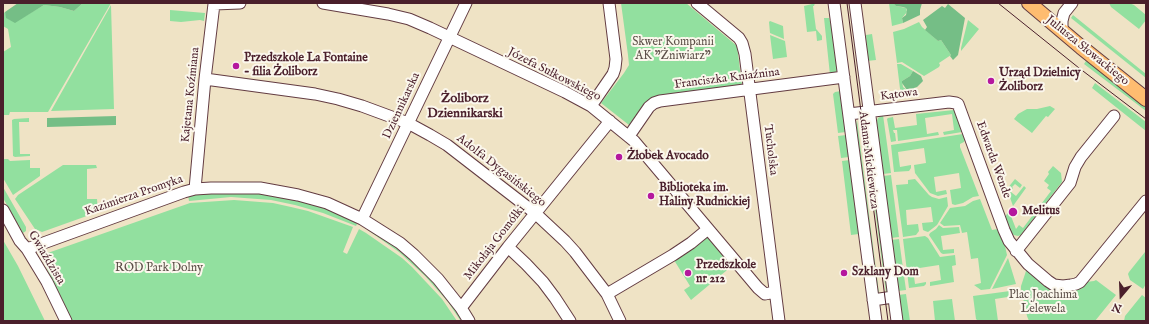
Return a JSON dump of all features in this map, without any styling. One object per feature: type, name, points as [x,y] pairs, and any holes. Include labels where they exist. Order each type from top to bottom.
[{"type":"main road","name":"Juliusza Słowackiego","points":[[1029,3],[1146,99]]},
{"type":"street","name":"Kajetana Koźmiana","points":[[195,189],[205,79],[214,4],[240,3]]},
{"type":"street","name":"Józefa Sułkowskiego","points":[[323,3],[400,16],[430,28],[565,92],[591,106],[629,136],[763,292],[765,294],[775,292]]},
{"type":"street","name":"Dziennikarska","points":[[362,219],[466,3]]},
{"type":"street","points":[[591,106],[613,74],[615,68],[616,59],[609,3]]},
{"type":"street","name":"Tucholska","points":[[697,3],[739,38],[745,54],[779,321]]},
{"type":"street","name":"Adama Mickiewicza","points":[[834,3],[876,321]]},
{"type":"street","name":"Adama Mickiewicza","points":[[856,3],[897,321]]},
{"type":"street","points":[[1062,31],[1064,13],[1072,3]]},
{"type":"street","name":"Franciszka Kniaźnina","points":[[629,136],[649,107],[660,101],[844,77]]},
{"type":"street","name":"Adolfa Dygasińskiego","points":[[205,79],[315,94],[338,99],[408,123],[447,145],[535,213],[555,231],[575,252],[607,294],[620,321]]},
{"type":"street","name":"Kątowa","points":[[848,114],[954,102]]},
{"type":"street","name":"Edwarda Wende","points":[[954,102],[958,104],[1009,240],[1016,251],[1028,264],[1048,282],[1054,285],[1063,286],[1076,284],[1146,201]]},
{"type":"street","points":[[1016,251],[1070,183],[1075,167],[1081,157],[1114,116]]},
{"type":"street","name":"Mikołaja Gomółki","points":[[461,308],[535,213],[610,121]]},
{"type":"street","name":"Kazimierza Promyka","points":[[27,249],[141,207],[195,189],[224,187],[260,188],[298,195],[320,201],[362,219],[400,243],[438,279],[461,308],[469,321]]},
{"type":"street","name":"Gwiaździsta","points":[[3,210],[20,241],[27,249],[47,282],[66,321]]},
{"type":"street","points":[[607,294],[673,255],[708,229]]},
{"type":"street","points":[[508,247],[543,282],[570,321]]},
{"type":"street","points":[[873,300],[893,298]]},
{"type":"green space","points":[[18,3],[83,3],[74,11],[44,5],[15,23],[6,18],[5,12]]},
{"type":"green space","points":[[83,3],[111,3],[48,112],[10,112],[9,115],[3,115],[3,52],[11,47],[8,29],[3,26],[3,14],[5,12],[7,18],[15,22],[44,5],[74,11]]},
{"type":"green space","name":"Skwer Kompanii AK \"Żniwiarz\"","points":[[621,3],[686,3],[737,46],[742,86],[645,103],[629,125],[601,103],[629,65]]},
{"type":"green space","points":[[815,3],[813,6],[816,29],[822,36],[822,40],[817,41],[816,31],[807,32],[804,6]]},
{"type":"green space","points":[[889,3],[906,8],[907,12],[902,18],[903,23],[892,26]]},
{"type":"green space","points":[[893,3],[922,3],[920,15],[903,23],[902,18],[906,15],[906,8],[896,6]]},
{"type":"green space","points":[[1109,3],[1129,3],[1134,5],[1146,15],[1146,20],[1139,29],[1111,7]]},
{"type":"green space","points":[[948,4],[965,18],[958,55],[953,60],[941,40],[938,41],[925,30],[927,27],[923,20],[942,6],[945,8]]},
{"type":"green space","points":[[111,5],[114,109],[51,111]]},
{"type":"green space","points":[[170,10],[205,13],[204,21],[170,21]]},
{"type":"green space","points":[[1073,15],[1146,74],[1146,78],[1071,18]]},
{"type":"green space","points":[[824,18],[829,18],[832,28],[838,69],[835,73],[830,75]]},
{"type":"green space","points":[[968,20],[979,29],[961,51],[961,48]]},
{"type":"green space","points":[[770,21],[783,26],[784,39],[770,33]]},
{"type":"green space","points":[[919,22],[922,27],[938,41],[941,40],[951,55],[939,63],[939,67],[924,76],[902,62],[897,63],[893,32]]},
{"type":"green space","points":[[872,34],[876,60],[867,61],[866,35]]},
{"type":"green space","points":[[770,35],[785,41],[787,57],[773,59]]},
{"type":"green space","points":[[1086,61],[1146,105],[1146,111],[1084,64]]},
{"type":"green space","points":[[897,64],[901,64],[913,71],[910,76],[902,81],[903,87],[907,90],[907,96],[901,97]]},
{"type":"green space","points":[[913,71],[921,76],[923,81],[913,90],[917,93],[916,95],[907,96],[907,90],[902,81],[910,76]]},
{"type":"green space","points":[[1095,83],[1146,122],[1146,131],[1092,88]]},
{"type":"green space","points":[[841,91],[846,132],[838,133],[833,94]]},
{"type":"green space","points":[[1050,106],[1055,109],[1048,117],[1046,116],[1032,133],[1014,119],[1018,114],[1027,109],[1037,109]]},
{"type":"green space","points":[[954,110],[962,132],[944,135],[943,132],[954,130],[952,114],[925,118],[927,134],[938,132],[939,135],[898,141],[897,130],[893,130],[896,141],[891,142],[888,118],[893,117],[895,128],[917,125],[916,114]]},
{"type":"green space","points":[[883,115],[891,173],[883,174],[876,123],[878,118]]},
{"type":"green space","points":[[116,116],[116,125],[47,127],[47,118]]},
{"type":"green space","points":[[29,118],[29,122],[19,122],[20,154],[30,154],[30,156],[15,157],[13,156],[12,120]]},
{"type":"green space","points":[[863,118],[865,118],[888,292],[886,292]]},
{"type":"green space","points":[[857,120],[879,293],[877,293],[856,125]]},
{"type":"green space","points":[[963,134],[965,140],[960,144],[960,147],[979,196],[973,197],[963,203],[955,205],[952,204],[950,190],[961,188],[959,173],[934,177],[936,192],[946,190],[947,194],[938,196],[930,193],[915,173],[914,165],[926,163],[924,148],[898,152],[900,167],[911,165],[911,168],[909,171],[894,172],[891,145]]},
{"type":"green space","points":[[846,135],[849,157],[841,158],[838,136]]},
{"type":"green space","points":[[3,159],[8,159],[10,161],[30,160],[30,168],[40,168],[40,176],[13,195],[3,178]]},
{"type":"green space","points":[[850,160],[859,234],[851,235],[842,161]]},
{"type":"green space","points":[[63,165],[96,165],[97,168],[87,169],[87,199],[97,199],[98,212],[42,232],[35,229],[15,199],[18,195]]},
{"type":"green space","points":[[1053,166],[1061,173],[1062,182],[1021,235],[1018,236],[1012,234],[1005,217],[1009,211],[1016,229],[1019,225],[1023,228],[1051,191],[1047,188],[1049,185],[1044,181],[1049,174],[1048,172]]},
{"type":"green space","points":[[891,175],[899,237],[891,238],[883,176]]},
{"type":"green space","points":[[915,179],[932,197],[939,199],[947,197],[948,206],[937,225],[928,232],[923,230],[922,223],[933,222],[931,207],[906,210],[907,225],[918,224],[919,231],[916,235],[903,237],[896,185],[908,184],[908,180]]},
{"type":"green space","points":[[1015,179],[1022,185],[1020,188],[1015,184],[1012,187],[1011,192],[1016,196],[1024,186],[1026,188],[1013,206],[1007,189]]},
{"type":"green space","points":[[3,187],[26,227],[26,231],[23,233],[3,198]]},
{"type":"green space","points":[[233,191],[277,195],[322,206],[356,221],[357,224],[356,226],[323,213],[271,200],[231,197],[189,201],[188,195],[204,192]]},
{"type":"green space","points":[[980,199],[992,230],[998,229],[1007,255],[990,289],[981,290],[974,285],[981,283],[978,258],[971,259],[967,232],[962,233],[960,225],[944,226],[940,223],[950,208],[965,206]]},
{"type":"green space","name":"ROD Park Dolny","points":[[234,200],[273,203],[291,207],[308,211],[353,227],[343,252],[347,254],[359,229],[402,258],[412,267],[442,299],[457,321],[71,321],[42,258],[42,255],[190,203]]},
{"type":"green space","points":[[939,225],[943,228],[959,227],[960,233],[941,236],[943,250],[954,249],[954,253],[941,253],[929,235]]},
{"type":"green space","points":[[370,228],[409,256],[454,304],[462,319],[460,320],[448,302],[425,276],[399,252],[369,231]]},
{"type":"green space","points":[[707,236],[732,266],[691,300],[684,290],[690,286],[674,260]]},
{"type":"green space","points":[[925,236],[928,238],[940,257],[955,255],[956,265],[952,266],[954,282],[930,286],[930,282],[941,280],[939,265],[913,269],[915,284],[926,282],[926,284],[924,286],[909,288],[903,239]]},
{"type":"green space","points":[[899,239],[906,290],[898,291],[891,240]]},
{"type":"green space","points":[[3,240],[18,266],[45,321],[3,321]]},
{"type":"green space","points":[[1145,252],[1146,284],[1143,289],[1130,280],[1128,274]]},
{"type":"green space","points":[[1008,258],[1016,284],[992,289]]},
{"type":"green space","name":"Plac Joachima Lelewela","points":[[1029,270],[1045,283],[1086,282],[1096,280],[1116,295],[1095,321],[1029,321],[1021,286],[1026,271]]},
{"type":"green space","points":[[1010,291],[1014,296],[995,299],[998,321],[978,321],[976,319],[973,296]]},
{"type":"green space","points":[[906,294],[910,321],[902,321],[898,295]]},
{"type":"green space","points":[[1142,295],[1146,298],[1146,321],[1124,321],[1125,316]]},
{"type":"green space","points":[[952,299],[955,321],[935,321],[933,301]]},
{"type":"tram line","points":[[847,3],[888,321]]},
{"type":"tram line","points":[[998,3],[1146,119]]},
{"type":"place","name":"Przedszkole La Fontaine - filia Żoliborz","points":[[236,66]]},
{"type":"place","name":"Urząd Dzielnicy Żoliborz","points":[[991,81]]},
{"type":"place","name":"Żłobek Avocado","points":[[619,157]]},
{"type":"place","name":"Biblioteka im. Haliny Rudnickiej","points":[[651,196]]},
{"type":"place","name":"Melitus","points":[[1013,212]]},
{"type":"place","name":"Przedszkole nr 212","points":[[688,273]]},
{"type":"place","name":"Szklany Dom","points":[[844,273]]},
{"type":"district","name":"Żoliborz Dziennikarski","points":[[465,106]]}]
